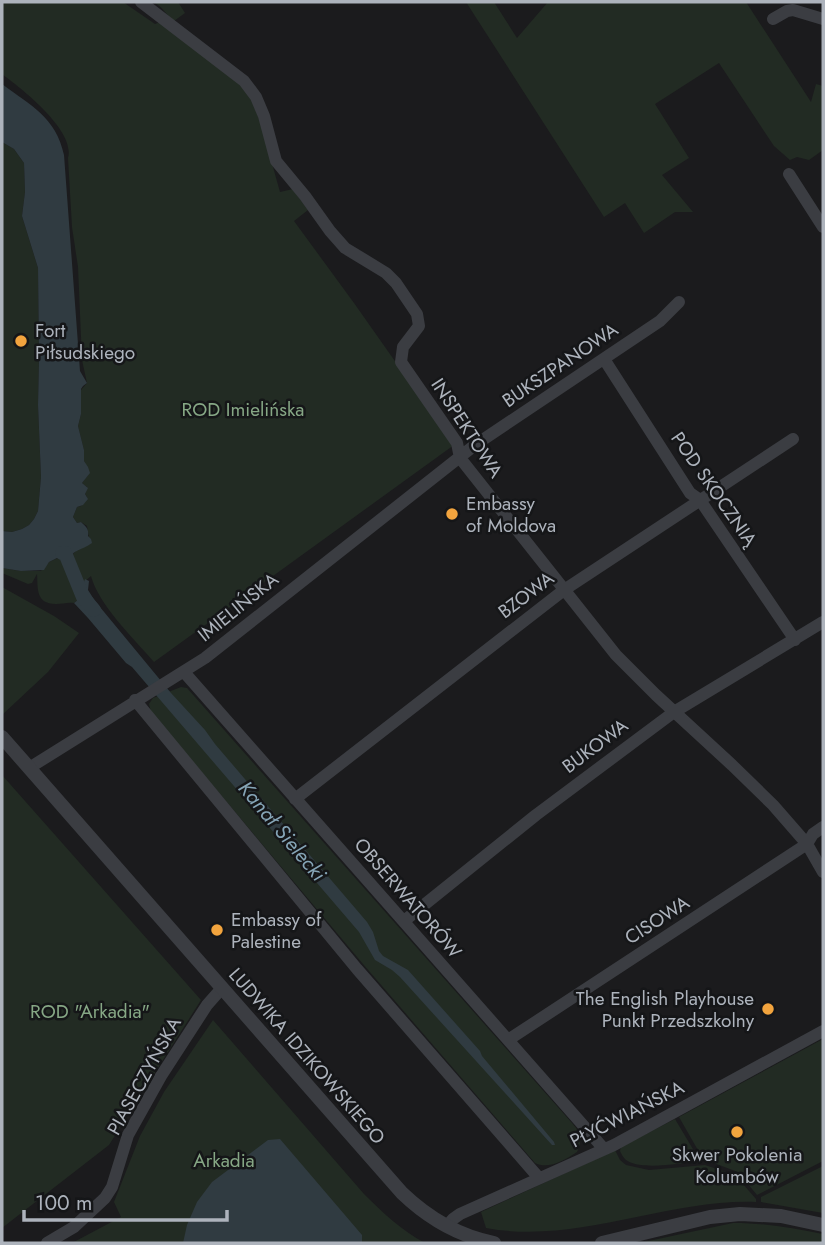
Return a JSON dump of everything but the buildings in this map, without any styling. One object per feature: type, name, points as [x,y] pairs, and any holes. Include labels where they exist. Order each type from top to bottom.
[{"type":"street","name":"INSPEKTOWA","points":[[141,2],[244,81],[256,96],[276,161],[345,248],[386,273],[418,314],[419,326],[403,347],[401,362],[457,443],[460,458],[616,655],[773,805],[807,844],[823,872]]},
{"type":"street","points":[[773,19],[793,10],[823,19]]},
{"type":"street","points":[[789,174],[823,226]]},
{"type":"street","name":"BUKSZPANOWA","points":[[460,458],[475,445],[660,321],[679,302]]},
{"type":"street","name":"POD SKOCZNIĄ","points":[[604,359],[690,493],[701,500],[795,640]]},
{"type":"street","name":"BZOWA","points":[[295,799],[564,590],[793,439]]},
{"type":"street","name":"IMIELIŃSKA","points":[[29,768],[205,658],[460,458]]},
{"type":"street","name":"BUKOWA","points":[[404,922],[536,815],[674,712],[823,622]]},
{"type":"street","name":"OBSERWATORÓW","points":[[184,672],[604,1149]]},
{"type":"street","points":[[135,701],[357,969],[540,1178]]},
{"type":"street","name":"LUDWIKA IDZIKOWSKIEGO","points":[[2,737],[402,1193],[428,1216],[465,1234],[494,1243]]},
{"type":"street","name":"CISOWA","points":[[508,1040],[807,844],[813,834],[823,827]]},
{"type":"street","name":"PIASECZYŃSKA","points":[[47,1243],[74,1227],[105,1198],[112,1187],[128,1135],[207,1006],[222,988]]},
{"type":"street","name":"PŁYĆWIAŃSKA","points":[[447,1226],[460,1214],[604,1149],[823,1031]]},
{"type":"street","points":[[602,1243],[710,1217],[740,1214],[781,1216],[823,1225]]},
{"type":"green space","name":"ROD Imielińska","points":[[2,2],[123,2],[155,24],[160,22],[239,81],[252,101],[261,124],[280,192],[293,189],[308,210],[294,221],[454,445],[154,662],[109,609],[91,576],[84,582],[81,590],[83,596],[74,603],[56,604],[41,598],[37,574],[32,583],[28,584],[2,573],[2,568],[41,571],[49,562],[62,556],[70,566],[70,557],[89,538],[87,526],[81,522],[77,523],[73,517],[77,507],[81,506],[87,497],[87,487],[82,483],[88,475],[78,426],[81,390],[87,383],[82,360],[78,267],[72,227],[68,147],[64,136],[46,112],[2,74]]},
{"type":"green space","points":[[152,2],[178,2],[185,13],[174,21]]},
{"type":"green space","points":[[466,2],[494,2],[517,38],[548,2],[746,2],[811,102],[816,84],[823,86],[823,150],[809,160],[797,157],[790,160],[774,146],[719,63],[655,104],[689,158],[662,175],[693,212],[675,212],[644,233],[625,203],[604,217]]},
{"type":"green space","name":"Fort Piłsudskiego","points":[[2,142],[14,149],[24,163],[22,216],[38,268],[41,477],[38,511],[29,525],[12,532],[2,531]]},
{"type":"green space","points":[[2,587],[79,633],[48,672],[2,715]]},
{"type":"green space","points":[[181,687],[187,688],[572,1123],[580,1136],[577,1152],[551,1165],[535,1163],[363,964],[151,712],[149,704],[153,698]]},
{"type":"green space","name":"ROD \"Arkadia\"","points":[[2,775],[201,1000],[109,1145],[2,1228]]},
{"type":"green space","name":"Arkadia","points":[[213,1020],[364,1194],[393,1221],[425,1243],[72,1243],[121,1217],[114,1202],[140,1136],[164,1092]]},
{"type":"green space","points":[[823,1039],[823,1161],[757,1195],[738,1172],[703,1159],[679,1117]]},
{"type":"green space","points":[[675,1119],[700,1161],[651,1166],[633,1163],[623,1157],[621,1147]]},
{"type":"green space","points":[[615,1150],[626,1165],[649,1170],[705,1165],[735,1175],[756,1202],[688,1207],[554,1231],[520,1232],[486,1228],[481,1212]]},
{"type":"green space","points":[[823,1166],[823,1213],[761,1202],[761,1197]]},
{"type":"green space","points":[[733,1223],[767,1225],[823,1234],[823,1243],[639,1243]]},
{"type":"water","points":[[2,84],[49,122],[64,155],[80,371],[87,383],[81,389],[78,426],[84,461],[90,473],[82,483],[88,488],[85,494],[88,499],[77,507],[73,517],[77,523],[81,522],[87,528],[92,543],[73,553],[72,565],[61,556],[49,562],[44,570],[2,568],[2,531],[22,529],[34,519],[38,511],[41,477],[38,268],[22,216],[24,163],[14,149],[2,142]]},
{"type":"water","points":[[85,579],[89,581],[88,590],[95,601],[367,922],[383,956],[408,970],[480,1051],[555,1145],[552,1145],[400,977],[375,960],[359,932],[74,603],[83,596],[81,590]]},
{"type":"water","points":[[280,1139],[362,1235],[362,1243],[183,1243],[197,1202],[212,1182],[268,1140]]},
{"type":"waterway","name":"Kanał Sielecki","points":[[62,553],[65,553],[83,597],[94,610]]},
{"type":"place","name":"Fort Piłsudskiego","points":[[21,341]]},
{"type":"place","name":"Embassy of Moldova","points":[[452,514]]},
{"type":"place","name":"Embassy of Palestine","points":[[217,930]]},
{"type":"place","name":"The English Playhouse Punkt Przedszkolny","points":[[768,1009]]},
{"type":"place","name":"Skwer Pokolenia Kolumbów","points":[[737,1132]]}]
